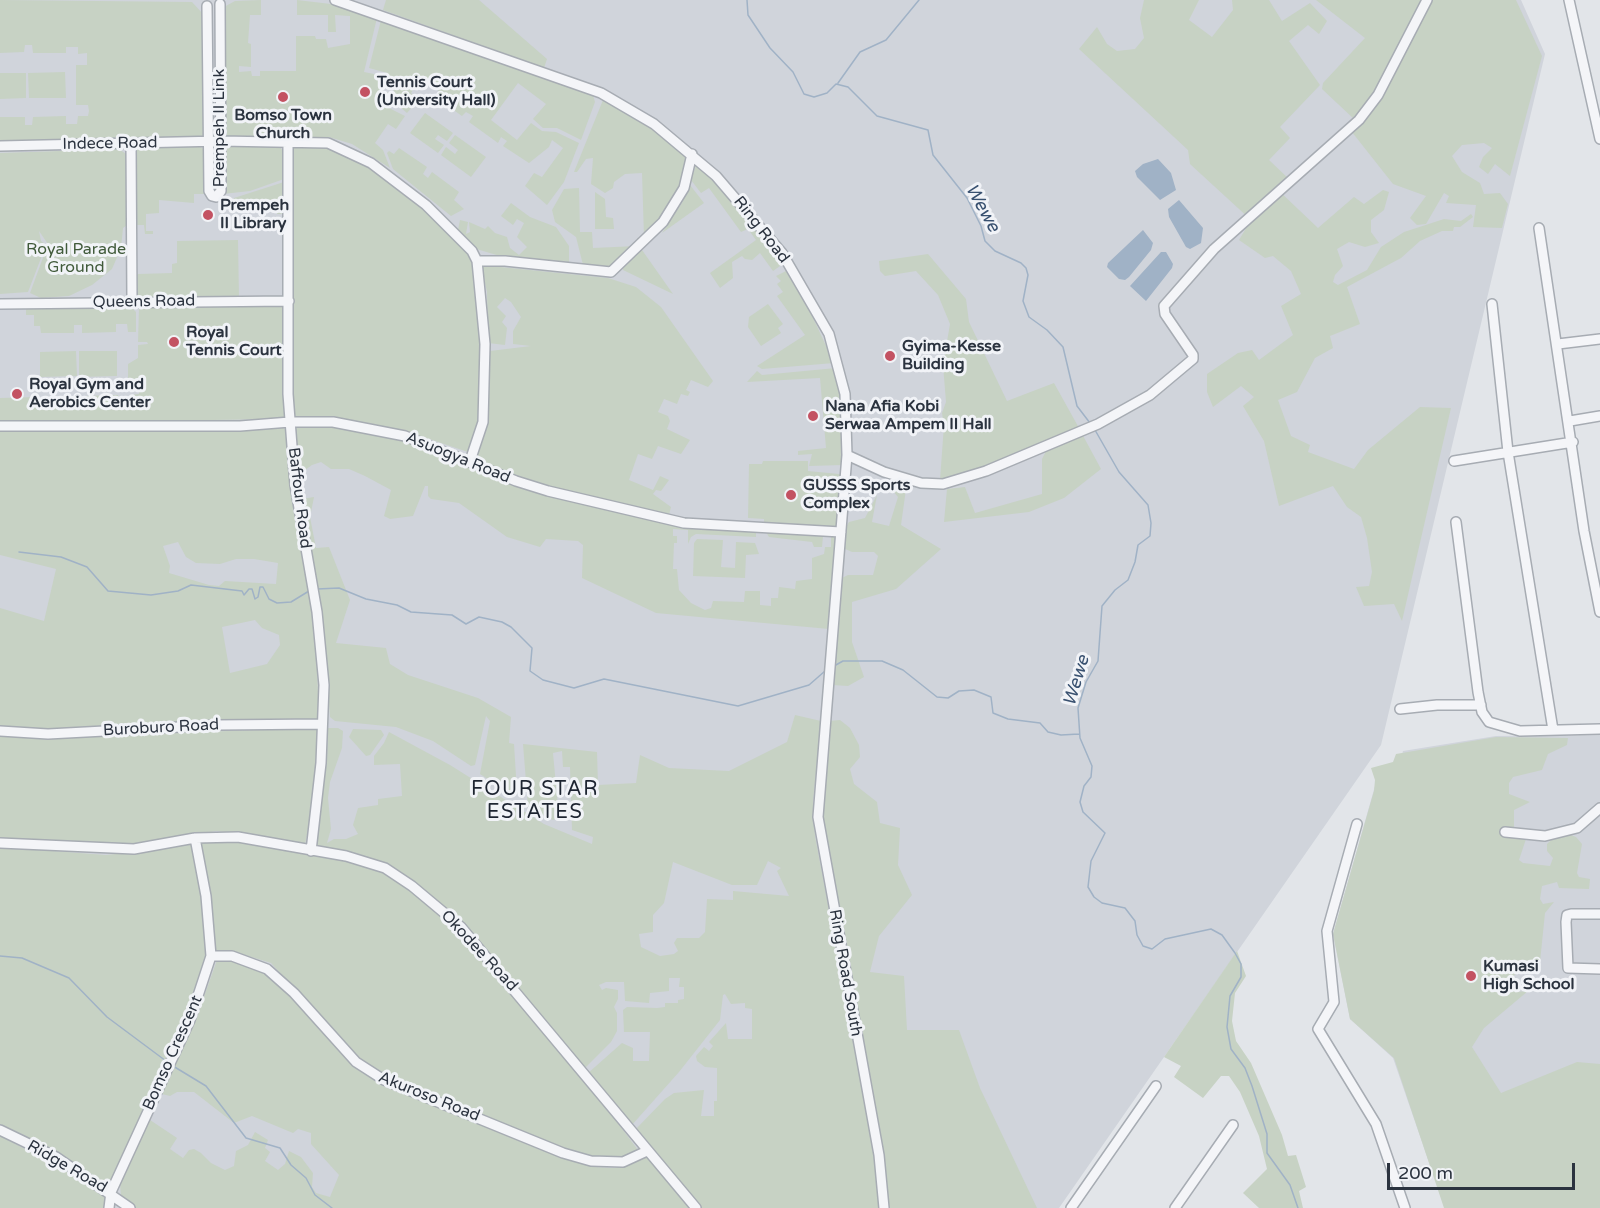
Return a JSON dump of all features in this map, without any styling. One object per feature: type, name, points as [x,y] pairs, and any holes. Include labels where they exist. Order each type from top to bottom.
[{"type":"street","name":"Ring Road","points":[[335,0],[601,93],[654,124],[692,154],[716,176],[783,253],[829,334],[845,394],[847,455],[823,736]]},
{"type":"street","points":[[847,455],[884,472],[921,483],[943,484],[986,471],[1094,425],[1141,401],[1191,362],[1193,355],[1165,314],[1164,306],[1214,249],[1359,120],[1384,84],[1428,0]]},
{"type":"street","points":[[1569,0],[1600,139]]},
{"type":"street","points":[[204,3],[222,2]]},
{"type":"street","name":"Prempeh II Link","points":[[204,3],[209,193],[216,197],[221,191],[222,2]]},
{"type":"street","name":"Indece Road","points":[[0,146],[221,141],[328,143],[372,163],[426,205],[472,251]]},
{"type":"street","name":"Baffour Road","points":[[288,143],[290,422],[300,518],[322,652],[321,763],[311,851]]},
{"type":"street","points":[[131,144],[132,302]]},
{"type":"street","points":[[477,261],[505,261],[611,273],[663,222],[684,188],[692,154]]},
{"type":"street","points":[[1539,228],[1570,421],[1584,531],[1600,612]]},
{"type":"street","points":[[472,251],[505,261]]},
{"type":"street","points":[[470,461],[483,422],[485,344],[477,261],[472,251]]},
{"type":"street","name":"Queens Road","points":[[0,304],[289,301]]},
{"type":"street","points":[[1492,304],[1508,452],[1553,730]]},
{"type":"street","points":[[1558,344],[1600,339]]},
{"type":"street","points":[[1570,421],[1600,416]]},
{"type":"street","name":"Asuogya Road","points":[[0,426],[240,426],[290,422],[333,422],[405,436],[516,481],[548,491],[684,523],[841,532]]},
{"type":"street","points":[[1454,461],[1573,442]]},
{"type":"street","points":[[1456,522],[1481,705],[1489,722],[1520,731],[1600,729]]},
{"type":"street","points":[[1400,709],[1437,705],[1481,705]]},
{"type":"street","name":"Buroburo Road","points":[[0,731],[48,734],[217,725],[322,724]]},
{"type":"street","name":"Ring Road South","points":[[823,736],[818,817],[879,1155],[884,1208]]},
{"type":"street","points":[[1505,832],[1545,836],[1562,832],[1576,828],[1600,808]]},
{"type":"street","points":[[1357,824],[1327,931],[1334,1002],[1318,1029],[1376,1124],[1405,1208]]},
{"type":"street","name":"Okodee Road","points":[[0,843],[134,849],[195,838],[238,837],[346,856],[385,868],[454,920],[552,1033],[646,1151],[696,1208]]},
{"type":"street","name":"Bomso Crescent","points":[[109,1208],[111,1192],[190,1020],[211,956],[206,896],[195,838]]},
{"type":"street","points":[[1600,914],[1571,914],[1567,915],[1566,922],[1568,968],[1600,969]]},
{"type":"street","name":"Akuroso Road","points":[[211,956],[232,956],[267,969],[294,993],[362,1068],[384,1080],[563,1153],[591,1161],[623,1162],[646,1151]]},
{"type":"street","points":[[1071,1208],[1156,1086]]},
{"type":"street","points":[[1175,1208],[1233,1125]]},
{"type":"street","name":"Ridge Road","points":[[0,1130],[56,1157],[111,1192],[130,1208]]},
{"type":"shaded area","points":[[0,0],[1521,0],[1545,54],[1381,745],[1059,1208],[0,1208]]},
{"type":"shaded area","name":"Kumasi High School","points":[[1600,735],[1600,1208],[1432,1171],[1393,1058],[1350,1019],[1333,934],[1375,786],[1393,788],[1403,751],[1496,736]]},
{"type":"green space","points":[[0,0],[192,2],[203,14],[203,136],[0,141],[0,117],[25,117],[25,125],[32,125],[33,117],[66,116],[66,124],[77,124],[78,116],[88,116],[89,111],[88,105],[76,105],[76,65],[87,65],[87,53],[78,54],[78,47],[66,47],[66,53],[33,53],[32,45],[25,45],[24,52],[0,53]]},
{"type":"green space","points":[[261,0],[261,15],[250,15],[248,43],[251,44],[251,67],[239,66],[239,72],[251,71],[252,76],[260,76],[260,71],[296,71],[296,36],[315,36],[316,39],[326,39],[328,48],[350,44],[350,16],[335,15],[336,32],[328,32],[328,15],[297,15],[297,0],[331,4],[377,18],[364,72],[384,76],[383,92],[388,92],[385,106],[405,116],[396,129],[388,124],[375,143],[383,150],[390,168],[352,144],[329,137],[225,137],[224,7],[235,1]]},
{"type":"green space","points":[[386,0],[479,0],[547,59],[544,68],[383,10]]},
{"type":"green space","points":[[1144,0],[1199,0],[1189,20],[1212,37],[1233,10],[1232,0],[1269,0],[1282,21],[1310,3],[1327,21],[1319,34],[1308,25],[1289,41],[1320,85],[1280,127],[1290,138],[1269,160],[1290,180],[1278,190],[1318,228],[1354,197],[1364,204],[1383,190],[1389,192],[1384,210],[1371,220],[1371,232],[1379,243],[1365,247],[1349,242],[1337,249],[1343,266],[1335,275],[1333,282],[1338,285],[1367,270],[1381,247],[1404,232],[1444,219],[1461,221],[1471,214],[1473,217],[1460,227],[1454,227],[1453,231],[1442,231],[1420,241],[1401,258],[1347,287],[1360,324],[1330,336],[1333,348],[1315,358],[1297,392],[1278,400],[1291,436],[1310,445],[1308,452],[1354,469],[1368,450],[1420,407],[1451,408],[1402,621],[1394,604],[1364,606],[1356,587],[1369,586],[1372,572],[1361,517],[1347,507],[1333,486],[1279,506],[1264,441],[1243,406],[1254,397],[1241,386],[1213,407],[1207,392],[1207,374],[1238,353],[1252,350],[1259,360],[1293,335],[1281,306],[1301,294],[1291,271],[1273,256],[1265,258],[1239,240],[1251,220],[1190,164],[1188,150],[1079,49],[1097,27],[1107,44],[1117,51],[1135,49],[1144,38],[1140,18]]},
{"type":"green space","points":[[1316,0],[1516,0],[1542,56],[1510,176],[1495,164],[1488,174],[1479,167],[1483,157],[1492,148],[1484,143],[1462,145],[1452,156],[1462,172],[1480,183],[1484,194],[1500,193],[1508,204],[1502,228],[1473,227],[1476,205],[1446,203],[1449,196],[1444,193],[1426,224],[1417,225],[1410,218],[1426,196],[1393,184],[1348,127],[1354,119],[1322,89],[1323,83],[1365,38]]},
{"type":"green space","points":[[381,20],[593,95],[595,102],[581,140],[557,128],[543,128],[533,119],[546,104],[518,83],[491,120],[517,140],[531,123],[542,131],[556,132],[579,143],[564,182],[547,205],[525,186],[534,173],[542,177],[563,148],[552,140],[549,147],[529,163],[503,146],[507,141],[501,137],[498,143],[469,122],[473,116],[466,112],[462,116],[435,97],[439,91],[428,83],[425,86],[418,82],[411,93],[419,99],[407,113],[400,107],[387,73],[369,68]]},
{"type":"green space","points":[[65,72],[66,98],[29,98],[28,73]]},
{"type":"green space","points":[[0,73],[26,73],[26,98],[0,99]]},
{"type":"green space","points":[[603,100],[657,130],[686,155],[687,159],[681,186],[656,227],[637,246],[637,238],[644,237],[642,173],[625,174],[614,182],[613,188],[605,193],[591,184],[593,158],[586,159],[577,172],[574,172]]},
{"type":"green space","points":[[425,113],[453,133],[447,141],[438,135],[435,139],[444,145],[438,153],[410,133]]},
{"type":"green space","points":[[455,135],[486,157],[471,177],[441,155],[446,147],[455,154],[458,150],[449,143]]},
{"type":"green space","points":[[197,145],[205,150],[205,194],[194,194],[194,203],[159,200],[159,213],[146,214],[146,231],[153,231],[153,234],[145,234],[144,225],[135,225],[135,150],[141,147]]},
{"type":"green space","points":[[232,145],[279,146],[283,151],[284,179],[250,191],[223,194],[224,150]]},
{"type":"green space","points":[[293,147],[331,147],[376,170],[425,206],[469,253],[480,293],[481,347],[479,423],[468,452],[402,430],[350,420],[295,418],[292,385]]},
{"type":"green space","points":[[399,148],[427,167],[423,174],[428,178],[432,172],[459,192],[454,200],[464,209],[451,216],[393,169],[387,153],[389,151],[394,154]]},
{"type":"green space","name":"Royal Parade Ground","points":[[119,149],[126,154],[127,225],[123,228],[121,248],[112,269],[92,285],[69,296],[41,298],[30,293],[48,244],[39,231],[41,241],[46,245],[28,292],[0,294],[0,153]]},
{"type":"green space","points":[[696,165],[729,196],[756,227],[781,262],[780,266],[773,271],[760,253],[752,260],[742,256],[732,262],[733,278],[720,288],[710,273],[756,240],[748,229],[741,232],[709,188],[701,193],[691,180]]},
{"type":"green space","points":[[284,182],[285,214],[277,214],[276,200],[234,202],[234,198]]},
{"type":"green space","points":[[690,185],[704,203],[662,233],[682,203]]},
{"type":"green space","points":[[579,188],[580,232],[592,232],[593,248],[637,246],[611,268],[583,265],[576,237],[555,222],[552,210],[564,189]]},
{"type":"green space","points":[[595,192],[605,199],[606,217],[613,218],[614,229],[595,229]]},
{"type":"green space","points":[[511,203],[530,217],[556,227],[569,246],[569,262],[500,256],[473,248],[458,230],[460,220],[468,222],[466,234],[470,232],[469,222],[485,229],[488,226],[495,233],[507,237],[510,248],[519,255],[527,247],[517,237],[524,223],[517,219],[513,225],[501,216]]},
{"type":"green space","points":[[238,240],[239,298],[136,298],[135,277],[138,274],[172,273],[172,264],[177,263],[177,241]]},
{"type":"green space","points":[[642,250],[673,294],[623,270],[623,266]]},
{"type":"green space","points":[[928,254],[966,299],[969,322],[1007,401],[1054,383],[1079,428],[985,468],[940,480],[944,425],[942,413],[946,402],[943,365],[950,324],[938,295],[916,271],[885,276],[880,271],[879,261]]},
{"type":"green space","points":[[481,265],[608,278],[636,287],[661,307],[713,381],[708,387],[691,380],[686,390],[690,392],[688,396],[681,394],[677,404],[664,399],[658,412],[668,416],[670,421],[667,429],[690,440],[681,454],[658,446],[652,459],[638,454],[629,480],[653,490],[660,476],[669,480],[661,491],[656,490],[653,494],[671,507],[669,515],[556,490],[476,461],[488,355],[490,351],[531,346],[513,344],[513,331],[521,317],[511,302],[505,298],[497,307],[506,316],[502,322],[507,328],[505,345],[488,343],[487,292]]},
{"type":"green space","points":[[786,271],[808,307],[834,363],[762,369],[757,366],[805,335],[777,296],[783,292],[777,284],[781,281],[776,276]]},
{"type":"green space","points":[[768,304],[783,324],[778,328],[781,333],[761,346],[748,327],[749,317]]},
{"type":"green space","points":[[284,306],[286,413],[283,419],[0,423],[0,398],[37,397],[37,402],[43,402],[43,397],[78,396],[78,402],[84,402],[85,396],[118,395],[119,402],[129,402],[130,395],[139,394],[139,384],[128,384],[128,364],[138,358],[138,345],[148,344],[138,342],[139,307]]},
{"type":"green space","points":[[26,308],[132,308],[136,312],[136,332],[128,332],[127,324],[116,324],[116,332],[82,333],[82,325],[74,325],[74,333],[41,333],[40,326],[34,326],[34,315],[26,315]]},
{"type":"green space","points":[[76,351],[77,376],[40,377],[40,352]]},
{"type":"green space","points":[[79,351],[117,351],[117,376],[79,377]]},
{"type":"green space","points":[[836,368],[842,395],[843,465],[809,466],[812,454],[798,455],[798,451],[826,448],[820,378],[747,382],[757,371],[762,375]]},
{"type":"green space","points":[[282,427],[287,431],[288,468],[316,638],[319,720],[42,732],[0,729],[0,608],[44,621],[56,569],[0,555],[0,430]],"holes":[[[178,542],[186,557],[196,563],[220,564],[236,559],[278,563],[276,584],[225,581],[219,586],[209,585],[169,573],[170,566],[163,546]],[[255,620],[262,628],[279,635],[280,645],[267,664],[230,673],[222,627]]]},
{"type":"green space","points":[[298,427],[349,429],[396,437],[504,479],[694,528],[756,531],[756,537],[696,534],[691,537],[688,544],[688,530],[673,529],[673,536],[677,536],[677,543],[674,543],[673,569],[677,569],[679,590],[691,603],[705,610],[711,608],[713,601],[744,602],[745,591],[760,591],[760,605],[771,606],[771,598],[778,598],[779,587],[795,589],[796,581],[812,579],[812,558],[824,554],[825,547],[831,547],[831,536],[837,536],[829,629],[656,613],[582,578],[583,545],[578,541],[546,539],[540,547],[507,537],[459,503],[431,499],[428,496],[428,486],[425,486],[413,516],[390,519],[384,516],[391,490],[365,476],[349,469],[331,469],[321,462],[312,465],[298,475],[295,431]]},
{"type":"green space","points":[[1081,432],[1101,469],[1064,498],[1029,512],[944,522],[947,489],[965,487],[975,513],[1042,494],[1042,459],[1047,449]]},
{"type":"green space","name":"GUSSS Sports Complex","points":[[763,461],[808,461],[808,471],[842,476],[837,526],[826,528],[764,525],[764,519],[748,518],[749,464],[762,464]]},
{"type":"green space","points":[[895,482],[907,482],[901,525],[941,549],[896,589],[852,602],[852,642],[864,677],[848,686],[832,685],[840,579],[848,575],[873,575],[878,556],[874,552],[852,552],[843,548],[845,529],[849,522],[865,518],[877,495],[872,522],[889,526],[898,497],[893,491]]},
{"type":"green space","points":[[314,497],[310,517],[316,548],[329,547],[350,600],[336,643],[386,648],[390,664],[408,675],[478,698],[511,717],[509,743],[514,744],[517,792],[514,796],[480,774],[490,721],[486,716],[475,765],[471,766],[433,741],[396,727],[335,721],[330,717],[324,639],[301,499]]},
{"type":"green space","points":[[766,532],[823,536],[822,547],[814,547],[812,542],[769,537]]},
{"type":"green space","points":[[697,539],[723,540],[721,567],[735,568],[736,542],[755,543],[759,554],[746,555],[745,578],[693,576],[694,543]]},
{"type":"green space","points":[[795,715],[821,721],[813,801],[815,836],[876,1159],[881,1208],[699,1208],[635,1130],[665,1099],[674,1093],[704,1090],[701,1116],[714,1116],[714,1101],[717,1101],[717,1068],[705,1067],[697,1061],[696,1056],[704,1047],[709,1051],[713,1046],[709,1042],[726,1023],[728,1039],[752,1039],[752,1009],[745,1008],[745,1003],[731,1004],[725,994],[723,995],[720,1020],[679,1072],[631,1126],[587,1074],[622,1043],[633,1048],[633,1061],[649,1061],[650,1032],[624,1032],[623,1010],[627,1007],[657,1008],[665,1007],[665,1003],[678,1003],[678,1000],[684,999],[684,987],[679,987],[680,978],[669,978],[669,991],[650,993],[649,1003],[625,1001],[624,982],[606,982],[599,985],[602,990],[606,988],[618,990],[618,999],[614,1007],[617,1013],[617,1031],[611,1042],[585,1068],[467,930],[406,877],[315,847],[327,761],[328,728],[338,728],[343,731],[342,748],[330,782],[328,798],[331,829],[327,843],[334,839],[346,839],[358,834],[353,825],[358,808],[378,805],[378,799],[402,796],[400,764],[374,765],[374,756],[389,732],[450,765],[544,824],[592,844],[593,837],[572,830],[570,767],[563,767],[562,751],[553,753],[559,818],[553,820],[528,807],[523,744],[597,752],[598,785],[636,783],[640,755],[669,768],[729,771],[787,742]],"holes":[[[768,861],[781,868],[777,871],[789,896],[733,891],[733,900],[707,899],[705,932],[699,938],[677,938],[674,943],[678,951],[674,954],[660,956],[641,947],[639,934],[653,932],[653,915],[664,903],[673,862],[732,885],[757,885]]]},
{"type":"green space","points":[[840,720],[850,728],[859,745],[860,757],[850,769],[854,784],[877,802],[880,823],[900,828],[898,865],[912,895],[879,936],[870,972],[904,976],[907,1030],[959,1030],[980,1088],[1037,1208],[887,1208],[822,818],[829,721]]},
{"type":"green space","points":[[312,728],[320,731],[313,801],[305,845],[217,831],[124,845],[0,839],[0,735],[33,738]]},
{"type":"green space","points":[[353,729],[381,730],[384,735],[370,755],[366,756],[349,737]]},
{"type":"green space","name":"Kumasi High School","points":[[1496,737],[1568,738],[1567,745],[1548,754],[1542,770],[1513,777],[1509,783],[1509,794],[1530,802],[1514,810],[1514,828],[1527,836],[1519,860],[1523,863],[1550,866],[1553,858],[1547,851],[1547,844],[1554,837],[1566,833],[1576,837],[1582,844],[1577,873],[1579,877],[1590,879],[1589,889],[1559,888],[1557,882],[1542,886],[1540,899],[1543,904],[1554,902],[1545,913],[1540,962],[1514,975],[1517,992],[1528,991],[1484,1028],[1472,1047],[1501,1093],[1577,1062],[1600,1064],[1600,1208],[1444,1208],[1394,1058],[1350,1019],[1333,934],[1374,791],[1375,780],[1371,768],[1393,762],[1396,754]]},
{"type":"green space","points":[[232,840],[351,862],[382,871],[416,893],[468,940],[584,1078],[638,1150],[626,1157],[604,1160],[569,1152],[393,1082],[364,1065],[271,963],[242,954],[214,953],[200,845],[201,842]]},
{"type":"green space","points":[[181,843],[192,844],[196,859],[205,920],[206,959],[202,982],[113,1182],[105,1186],[24,1135],[0,1124],[0,847],[106,855],[162,849]]},
{"type":"green space","points":[[1237,951],[1246,976],[1235,993],[1232,1021],[1236,1041],[1251,1063],[1282,1135],[1288,1156],[1296,1155],[1306,1187],[1299,1191],[1303,1208],[1259,1208],[1243,1193],[1267,1169],[1259,1136],[1240,1092],[1229,1076],[1221,1076],[1203,1098],[1174,1077],[1181,1066],[1164,1057]]},
{"type":"green space","points":[[217,960],[228,960],[255,968],[278,981],[353,1062],[506,1134],[594,1167],[615,1168],[645,1155],[691,1208],[132,1208],[121,1196],[120,1184],[150,1120],[177,1138],[170,1149],[183,1158],[189,1150],[194,1149],[211,1163],[225,1170],[234,1166],[236,1151],[248,1145],[255,1132],[268,1140],[265,1148],[270,1152],[265,1161],[278,1170],[285,1164],[289,1151],[301,1157],[313,1173],[312,1187],[316,1193],[330,1197],[339,1175],[311,1144],[311,1133],[298,1129],[293,1133],[252,1116],[234,1123],[194,1092],[177,1092],[170,1096],[162,1094],[200,1008]]},
{"type":"green space","points":[[0,1136],[52,1163],[107,1197],[106,1208],[0,1208]]},
{"type":"water","points":[[1158,159],[1171,173],[1176,190],[1160,200],[1137,177],[1135,171],[1143,164]]},
{"type":"water","points":[[1179,200],[1203,228],[1201,243],[1190,249],[1186,247],[1169,217],[1168,209]]},
{"type":"water","points":[[1143,230],[1153,243],[1151,250],[1129,277],[1125,280],[1119,279],[1107,267],[1108,263]]},
{"type":"water","points":[[1161,252],[1166,252],[1173,264],[1172,268],[1146,301],[1130,286]]},
{"type":"waterway","name":"Wewe","points":[[747,0],[748,15],[770,48],[793,72],[804,94],[814,97],[827,93],[836,84],[848,87],[877,116],[928,130],[933,155],[967,198],[981,226],[985,241],[995,251],[1021,263],[1026,268],[1028,275],[1023,301],[1029,317],[1047,330],[1063,347],[1077,406],[1090,423]]},
{"type":"waterway","points":[[838,83],[860,52],[886,40],[919,0]]},
{"type":"waterway","name":"Wewe","points":[[1095,430],[1119,472],[1148,505],[1151,523],[1150,536],[1138,545],[1128,580],[1115,590],[1102,606],[1098,661],[1086,682],[1078,708],[1080,738],[1092,766],[1091,777],[1084,786],[1080,802],[1083,812],[1105,833],[1091,861],[1088,887],[1094,897],[1102,903],[1125,908],[1135,921],[1137,935],[1143,946],[1152,949],[1165,939],[1211,929],[1222,935],[1235,953],[1241,964],[1241,977],[1230,996],[1227,1027],[1231,1049],[1245,1068],[1252,1086],[1267,1134],[1267,1153],[1290,1185],[1298,1208]]},
{"type":"waterway","points":[[19,552],[61,557],[87,567],[108,591],[151,595],[178,591],[191,585],[242,591],[244,595],[252,589],[255,599],[258,597],[260,587],[263,587],[269,599],[277,603],[291,602],[309,591]]},
{"type":"waterway","points":[[317,589],[339,588],[366,599],[397,605],[411,612],[452,615],[466,624],[479,617],[502,622],[511,627],[532,648],[530,671],[543,680],[574,688],[604,679],[738,706],[809,685],[825,671]]},
{"type":"waterway","points":[[834,666],[843,661],[882,661],[903,670],[937,697],[948,698],[959,691],[974,690],[991,697],[993,713],[1008,719],[1040,723],[1048,732],[1061,735],[1079,734]]},
{"type":"waterway","points":[[0,956],[22,958],[69,978],[107,1017],[166,1061]]},
{"type":"waterway","points":[[173,1066],[206,1086],[246,1138],[280,1148],[291,1165],[306,1178],[315,1195],[332,1208]]},
{"type":"place","name":"Tennis Court (University Hall)","points":[[365,92]]},
{"type":"place","name":"Bomso Town Church","points":[[283,97]]},
{"type":"place","name":"Prempeh II Library","points":[[208,215]]},
{"type":"place","name":"Royal Tennis Court","points":[[174,342]]},
{"type":"place","name":"Gyima-Kesse Building","points":[[890,356]]},
{"type":"place","name":"Royal Gym and Aerobics Center","points":[[17,394]]},
{"type":"place","name":"Nana Afia Kobi Serwaa Ampem II Hall","points":[[813,416]]},
{"type":"place","name":"GUSSS Sports Complex","points":[[791,495]]},
{"type":"place","name":"Kumasi High School","points":[[1471,976]]},
{"type":"district","name":"FOUR STAR ESTATES","points":[[535,802]]}]
